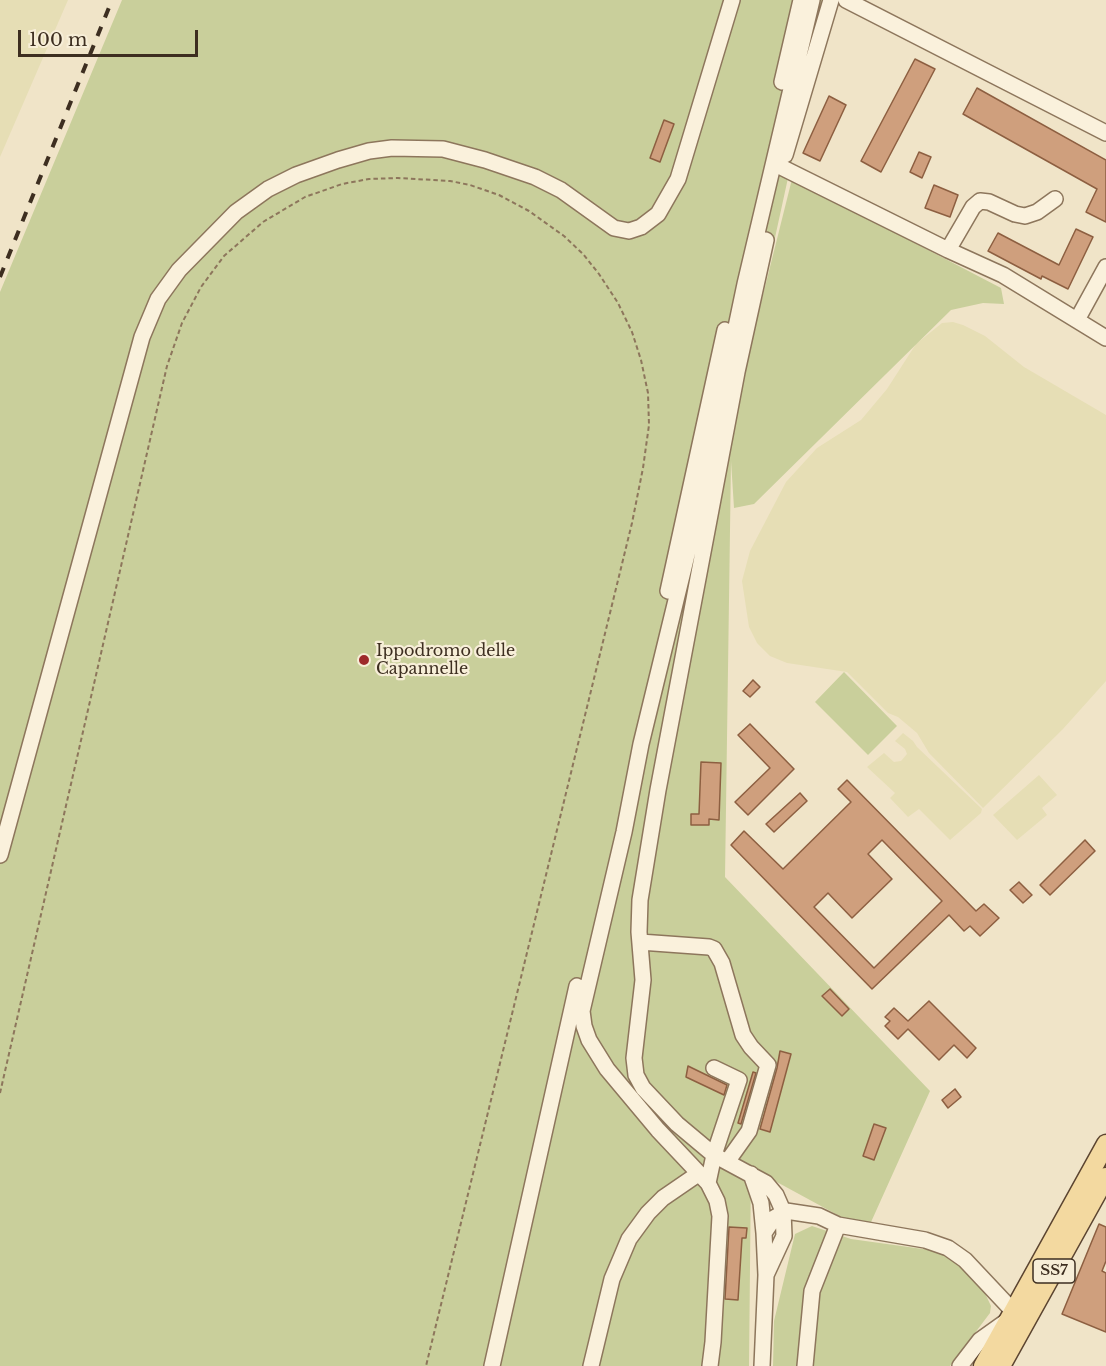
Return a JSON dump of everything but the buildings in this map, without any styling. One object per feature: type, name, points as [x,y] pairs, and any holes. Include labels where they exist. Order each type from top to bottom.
[{"type":"main road","name":"SS7","points":[[983,1366],[1106,1144]]},
{"type":"main road","name":"SS7","points":[[1001,1366],[1106,1177]]},
{"type":"street","points":[[0,855],[142,337],[159,299],[186,262],[236,212],[276,184],[354,155],[403,147],[443,149],[485,160],[535,177],[561,190],[614,228],[628,231],[641,227],[658,214],[678,179],[732,0]]},
{"type":"street","points":[[492,1366],[546,1118],[644,702],[723,335],[801,0]]},
{"type":"street","points":[[710,1366],[720,1212],[715,1195],[625,1092],[602,1062],[586,1032],[582,1011],[624,832],[641,744],[695,522],[745,284],[812,0]]},
{"type":"street","points":[[831,0],[781,167],[737,372],[658,789],[640,900],[643,980],[634,1058],[636,1075],[643,1089],[669,1116],[721,1158],[838,1225],[925,1240],[942,1245],[965,1260],[1010,1316],[980,1340],[960,1366]]},
{"type":"street","points":[[846,0],[971,66],[1106,133]]},
{"type":"street","points":[[781,167],[1003,275],[1106,338]]},
{"type":"street","points":[[948,250],[973,207],[980,201],[989,202],[1025,216],[1037,212],[1055,199]]},
{"type":"street","points":[[1077,320],[1105,271]]},
{"type":"street","points":[[591,1366],[612,1278],[629,1239],[663,1198],[703,1179],[749,1131],[768,1065],[743,1035],[722,963],[714,950],[710,947],[640,942]]},
{"type":"street","points":[[714,1068],[739,1080],[721,1158]]},
{"type":"street","points":[[751,1174],[761,1203],[764,1233],[766,1275],[762,1366]]},
{"type":"street","points":[[766,1183],[776,1195],[783,1211],[784,1236]]},
{"type":"street","points":[[764,1233],[774,1218],[783,1211],[792,1210],[819,1216]]},
{"type":"street","points":[[766,1275],[784,1236],[793,1225],[799,1221],[819,1216]]},
{"type":"street","points":[[805,1366],[812,1291],[838,1225]]},
{"type":"path","points":[[0,1094],[167,366],[182,322],[201,286],[224,256],[262,222],[305,197],[342,184],[369,179],[398,178],[450,181],[499,195],[529,211],[564,236],[583,254],[618,303],[632,332],[641,360],[648,393],[649,425],[632,523],[426,1366]]},
{"type":"shaded area","points":[[0,0],[68,0],[0,157]]},
{"type":"shaded area","points":[[953,322],[985,336],[1024,367],[1106,415],[1106,681],[1063,729],[983,808],[929,753],[917,733],[898,717],[888,713],[847,672],[787,663],[770,656],[757,643],[749,627],[742,581],[750,551],[786,482],[817,448],[861,420],[887,389],[916,344],[942,323]]},
{"type":"shaded area","points":[[903,733],[982,809],[981,813],[950,840],[919,809],[908,817],[890,798],[895,793],[867,767],[884,753],[894,762],[901,761],[907,754],[905,749],[895,741]]},
{"type":"shaded area","points":[[1039,775],[1057,795],[1042,808],[1047,815],[1017,840],[993,815]]},
{"type":"green space","name":"Ippodromo delle Capannelle","points":[[122,0],[835,0],[793,155],[759,311],[792,179],[1001,288],[1004,304],[983,303],[951,310],[754,504],[734,508],[731,461],[725,877],[930,1091],[867,1231],[751,1168],[749,1366],[0,1366],[0,292]]},
{"type":"green space","points":[[844,672],[897,726],[868,755],[815,702]]},
{"type":"green space","points":[[812,1226],[851,1239],[937,1251],[950,1255],[982,1287],[991,1306],[990,1313],[950,1366],[773,1366],[774,1321],[795,1234]]},
{"type":"railway","points":[[0,277],[112,0]]},
{"type":"place","name":"Ippodromo delle Capannelle","points":[[364,660]]}]
